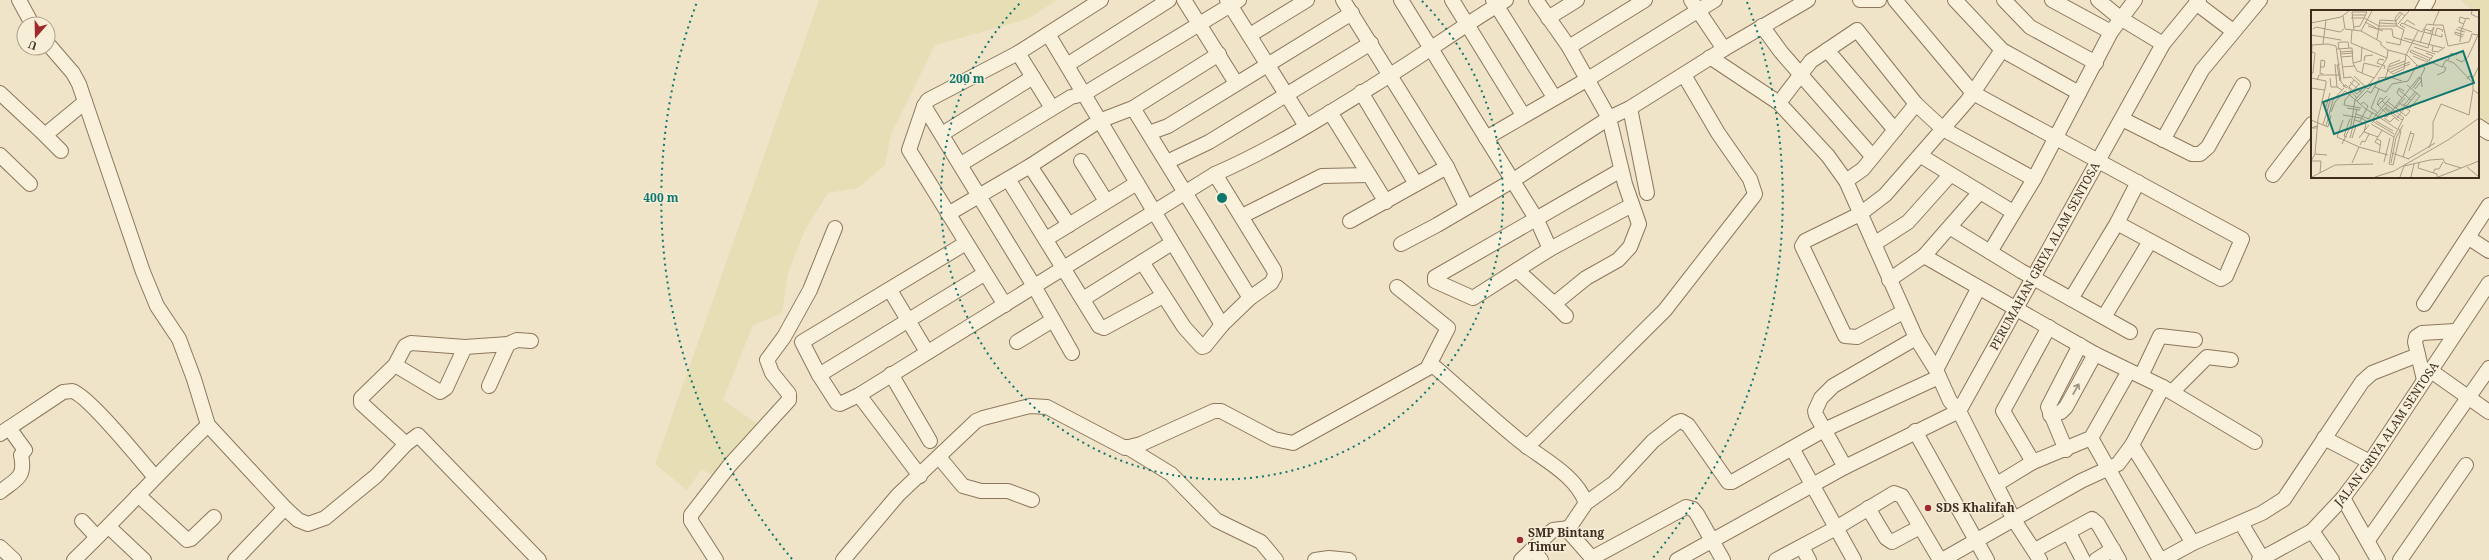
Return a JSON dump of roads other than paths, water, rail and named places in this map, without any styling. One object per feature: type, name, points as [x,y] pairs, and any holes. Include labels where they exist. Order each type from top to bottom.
[{"type":"street","points":[[19,0],[28,16]]},
{"type":"street","points":[[1005,305],[984,274],[909,150],[924,106],[928,100],[1018,53],[1101,0]]},
{"type":"street","points":[[1067,65],[1169,0]]},
{"type":"street","points":[[1184,0],[1236,82]]},
{"type":"street","points":[[1250,36],[1307,0]]},
{"type":"street","points":[[1343,0],[1392,74],[1447,167],[1466,206]]},
{"type":"street","points":[[1401,0],[1536,220],[1550,249]]},
{"type":"street","points":[[1452,0],[1523,115]]},
{"type":"street","points":[[1536,0],[1569,47],[1609,118],[1621,170],[1638,224],[1633,241],[1626,252],[1618,260],[1586,278],[1554,304]]},
{"type":"street","points":[[1548,18],[1577,0]]},
{"type":"street","points":[[1569,47],[1645,0]]},
{"type":"street","points":[[1486,138],[1554,97],[1588,79],[1694,6],[1715,0]]},
{"type":"street","points":[[1401,244],[1437,225],[1466,206],[1512,181],[1609,118],[1630,108],[1684,75],[1710,57],[1808,0]]},
{"type":"street","points":[[1860,0],[1879,0]]},
{"type":"street","name":"PERUMAHAN GRIYA ALAM SENTOSA","points":[[1895,0],[1973,93],[2098,160],[1959,411]]},
{"type":"street","points":[[2004,0],[2026,25],[2096,63]]},
{"type":"street","points":[[2052,0],[2111,32]]},
{"type":"street","points":[[2098,0],[2120,18],[2163,44]]},
{"type":"street","points":[[1990,252],[2034,179],[2111,32],[2135,0]]},
{"type":"street","points":[[2163,140],[2202,70],[2260,0]]},
{"type":"street","points":[[2423,10],[2428,0]]},
{"type":"street","points":[[1957,1],[2002,50],[2079,94]]},
{"type":"street","points":[[961,164],[1070,97],[1084,94],[1200,25],[1232,2],[1250,36],[1306,126]]},
{"type":"street","points":[[966,243],[802,342],[819,375],[838,404],[859,395],[1215,174],[1250,159],[1330,112],[1392,74],[1467,25],[1499,2],[1554,97]]},
{"type":"street","points":[[2117,223],[2149,242],[2221,279],[2224,278],[2242,239],[2098,160],[2163,44],[2198,2],[2233,31]]},
{"type":"street","points":[[1694,6],[1724,49]]},
{"type":"street","points":[[1149,133],[1168,126],[1236,82],[1352,13]]},
{"type":"street","points":[[1762,26],[1801,74],[1872,156]]},
{"type":"street","points":[[1779,103],[1811,61],[1857,30],[1916,104],[1943,129],[2034,179]]},
{"type":"street","points":[[1048,34],[1222,325]]},
{"type":"street","points":[[1167,162],[1209,142],[1371,43]]},
{"type":"street","points":[[1827,50],[1895,130]]},
{"type":"street","points":[[1903,312],[1856,337],[1845,336],[1802,248],[1805,242],[1860,214],[1885,195],[1921,156],[1973,93],[2002,50]]},
{"type":"street","points":[[56,53],[74,73],[143,272],[157,306],[179,339],[194,379],[208,425],[285,508],[298,520],[308,524],[325,518],[376,476],[406,444],[418,435],[539,560]]},
{"type":"street","points":[[1018,53],[1052,108]]},
{"type":"street","points":[[948,214],[979,194],[1030,166],[1099,121],[1133,108],[1219,54]]},
{"type":"street","points":[[1710,57],[1779,103],[1828,156],[1846,180],[1903,312],[1916,338],[1937,373],[1950,401],[1959,411],[2014,520],[2037,555],[2069,532],[2089,520],[2095,520],[2116,555],[2096,560]]},
{"type":"street","points":[[1527,447],[1665,310],[1755,194],[1750,179],[1718,133],[1684,75]]},
{"type":"street","points":[[942,134],[1033,77]]},
{"type":"street","points":[[2122,119],[2192,154],[2205,151],[2243,85]]},
{"type":"street","points":[[1361,92],[1416,184]]},
{"type":"street","points":[[0,93],[61,151]]},
{"type":"street","points":[[45,135],[85,102]]},
{"type":"street","points":[[1846,180],[1863,169],[1872,156],[1916,104]]},
{"type":"street","points":[[924,106],[979,194],[1072,353]]},
{"type":"street","points":[[1133,108],[1250,298]]},
{"type":"street","points":[[1630,108],[1648,193]]},
{"type":"street","points":[[1330,112],[1386,202]]},
{"type":"street","points":[[2273,175],[2311,125]]},
{"type":"street","points":[[2479,127],[2489,133]]},
{"type":"street","points":[[0,155],[30,184]]},
{"type":"street","points":[[1921,156],[2013,212]]},
{"type":"street","points":[[1082,161],[1106,201]]},
{"type":"street","points":[[1030,166],[1068,225]]},
{"type":"street","points":[[1350,221],[1447,167]]},
{"type":"street","points":[[1621,170],[1434,280],[1471,299],[1550,249],[1632,205]]},
{"type":"street","points":[[1142,262],[1163,296],[1199,346],[1205,346],[1222,325],[1250,298],[1271,283],[1275,273],[1242,216],[1215,174]]},
{"type":"street","points":[[1242,216],[1322,176],[1369,175]]},
{"type":"street","points":[[1874,244],[1908,222],[1950,175]]},
{"type":"street","points":[[1008,178],[1065,267],[1099,326],[1104,328],[1163,296]]},
{"type":"street","points":[[2071,299],[2117,223],[2138,182]]},
{"type":"street","points":[[1046,239],[1137,183]]},
{"type":"street","points":[[1889,280],[1924,256],[1951,228],[1980,192]]},
{"type":"street","points":[[2424,304],[2469,238],[2489,205]]},
{"type":"street","points":[[716,560],[708,544],[694,527],[691,515],[729,466],[789,400],[789,394],[772,373],[767,360],[784,337],[810,290],[835,228]]},
{"type":"street","points":[[1951,228],[2130,332]]},
{"type":"street","points":[[2469,238],[2489,251]]},
{"type":"street","points":[[2104,317],[2149,242]]},
{"type":"street","points":[[1084,299],[1172,243]]},
{"type":"street","points":[[1924,256],[1978,289],[2096,354],[2167,390],[2255,442]]},
{"type":"street","points":[[1517,270],[1566,316]]},
{"type":"street","points":[[819,375],[984,274]]},
{"type":"street","name":"JALAN GRIYA ALAM SENTOSA","points":[[2260,559],[2312,531],[2343,498],[2370,462],[2428,375],[2455,331],[2489,283]]},
{"type":"street","points":[[843,560],[898,495],[939,458],[976,421],[991,415],[1030,406],[1052,409],[1122,448],[1141,444],[1219,411],[1278,440],[1295,442],[1428,367],[1448,328],[1396,287]]},
{"type":"street","points":[[1521,560],[1536,555],[1552,530],[1569,528],[1586,503],[1614,483],[1653,441],[1681,421],[1688,425],[1730,483],[1793,450],[1824,430],[1937,373],[1978,289]]},
{"type":"street","points":[[890,290],[927,352]]},
{"type":"street","points":[[1017,342],[1053,320]]},
{"type":"street","points":[[2033,462],[2003,411],[2049,327]]},
{"type":"street","points":[[2455,331],[2422,332],[2418,335],[2415,342],[2418,355],[2428,375],[2468,396],[2489,412]]},
{"type":"street","points":[[1997,484],[2033,462],[2066,450],[2091,438],[2160,336],[2195,340]]},
{"type":"street","points":[[1845,467],[1815,411],[1825,393],[1833,386],[1916,338]]},
{"type":"street","points":[[406,444],[361,403],[361,398],[395,365],[400,352],[411,344],[465,347],[508,344],[517,340],[531,341]]},
{"type":"street","points":[[489,386],[508,344]]},
{"type":"street","points":[[2066,450],[2050,415],[2048,407],[2050,400],[2080,345]]},
{"type":"street","points":[[395,365],[440,392],[446,388],[465,347]]},
{"type":"street","points":[[2050,415],[2057,414],[2066,407],[2096,354]]},
{"type":"street","points":[[2091,438],[2161,560],[2193,543],[2241,523],[2271,508],[2286,497],[2362,382],[2372,373],[2418,355]]},
{"type":"street","points":[[1776,560],[1836,528],[1889,494],[1899,494],[1941,560],[2081,482],[2109,470],[2118,464],[2132,446],[2167,390],[2207,357],[2231,360]]},
{"type":"street","points":[[1428,367],[1436,368],[1527,447],[1575,483],[1586,503]]},
{"type":"street","points":[[2368,540],[2489,368]]},
{"type":"street","points":[[891,374],[930,441]]},
{"type":"street","points":[[0,492],[22,475],[24,467],[21,455],[25,450],[4,431],[63,392],[72,391],[80,395],[112,427],[154,476]]},
{"type":"street","points":[[859,395],[920,476]]},
{"type":"street","points":[[1677,560],[1713,542],[1814,486],[1845,467],[1915,431],[1959,411]]},
{"type":"street","points":[[78,559],[154,476],[208,425]]},
{"type":"street","points":[[1915,431],[1987,560]]},
{"type":"street","points":[[2324,438],[2370,462]]},
{"type":"street","points":[[2132,446],[2193,543]]},
{"type":"street","points":[[1127,447],[1171,474],[1216,520],[1261,542],[1276,560]]},
{"type":"street","points":[[1793,450],[1854,560]]},
{"type":"street","points":[[939,458],[963,486],[981,491],[1008,491],[1032,500]]},
{"type":"street","points":[[2400,560],[2466,465]]},
{"type":"street","points":[[138,495],[187,540],[191,539],[214,517]]},
{"type":"street","points":[[2343,498],[2378,560]]},
{"type":"street","points":[[1569,528],[1572,537],[1593,559],[1686,507],[1696,512],[1723,560]]},
{"type":"street","points":[[235,560],[285,508]]},
{"type":"street","points":[[1868,508],[1886,538],[1892,542],[1920,527]]},
{"type":"street","points":[[82,521],[97,537]]},
{"type":"street","points":[[2241,523],[2260,559]]},
{"type":"street","points":[[109,526],[144,560]]},
{"type":"street","points":[[2312,531],[2332,560]]},
{"type":"street","points":[[2069,532],[2083,560]]},
{"type":"street","points":[[0,547],[14,560]]},
{"type":"street","points":[[1802,547],[1809,560]]},
{"type":"street","points":[[1315,560],[1329,558],[1348,560]]},
{"type":"place","name":"SDS Khalifah","points":[[1928,508]]},
{"type":"place","name":"SMP Bintang Timur","points":[[1520,540]]}]
